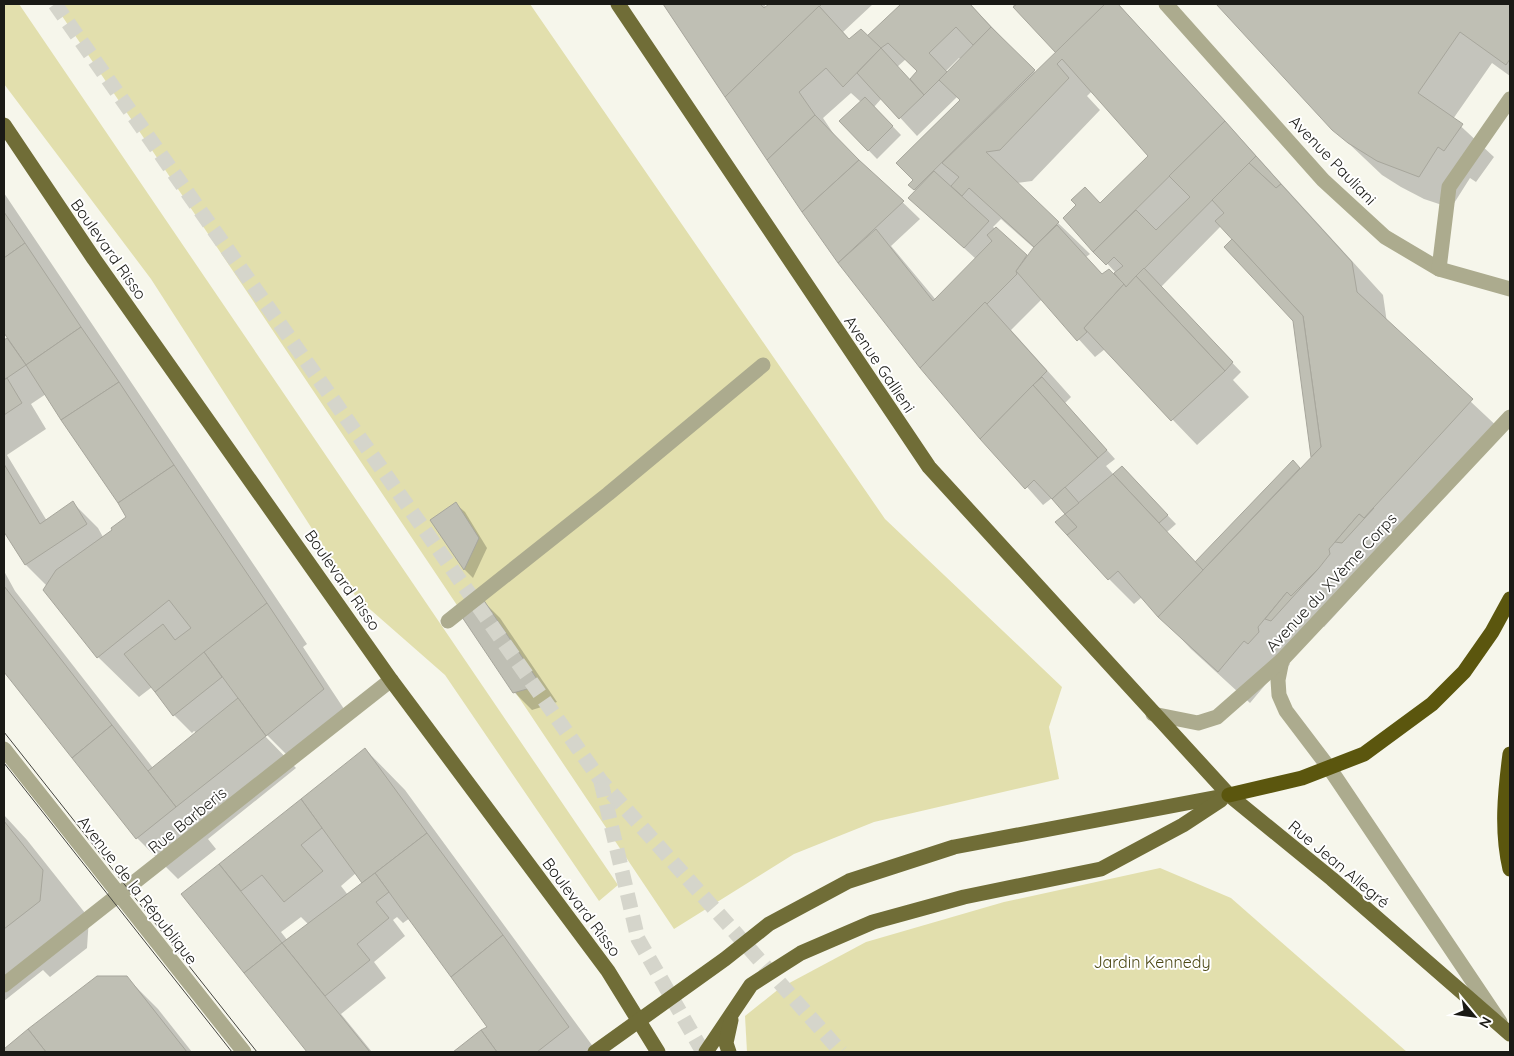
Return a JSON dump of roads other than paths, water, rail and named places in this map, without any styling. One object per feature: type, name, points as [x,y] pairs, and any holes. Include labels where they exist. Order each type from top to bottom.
[{"type":"highway","points":[[1229,795],[1302,778],[1330,769],[1364,754],[1432,704],[1464,672],[1492,632],[1510,599]]},
{"type":"highway","points":[[1510,754],[1504,798],[1507,856],[1510,869]]},
{"type":"main road","name":"Avenue Gallieni","points":[[618,4],[929,467],[1153,714]]},
{"type":"main road","name":"Boulevard Risso","points":[[4,125],[94,259],[392,680],[608,971],[658,1052]]},
{"type":"main road","name":"Rue Jean Allegré","points":[[1153,714],[1229,795],[1332,879],[1508,1032]]},
{"type":"main road","points":[[595,1052],[769,924],[849,881],[954,847],[1229,795]]},
{"type":"main road","points":[[706,1052],[751,985],[801,953],[873,922],[964,897],[1101,869],[1182,825],[1229,795]]},
{"type":"main road","points":[[729,1052],[726,1043],[733,1013]]},
{"type":"street","name":"Avenue Pauliani","points":[[1166,4],[1323,180],[1385,237],[1439,269],[1510,289]]},
{"type":"street","points":[[1439,269],[1449,187],[1510,99]]},
{"type":"street","points":[[448,621],[608,494],[763,365]]},
{"type":"street","name":"Avenue du XVème Corps","points":[[1153,714],[1198,723],[1217,717],[1282,660],[1510,417]]},
{"type":"street","points":[[1282,660],[1278,680],[1279,695],[1286,711],[1330,769],[1508,1032]]},
{"type":"street","name":"Rue Barberis","points":[[4,986],[392,680]]},
{"type":"street","name":"Avenue de la République","points":[[4,749],[244,1052]]},
{"type":"tunnel","points":[[55,4],[601,781],[841,1052]]},
{"type":"tunnel","points":[[601,782],[638,939],[703,1052]]},
{"type":"tram line","points":[[4,732],[257,1052]]},
{"type":"tram line","points":[[4,763],[232,1052]]},
{"type":"park label","name":"Jardin Kennedy","points":[[1152,962]]}]
